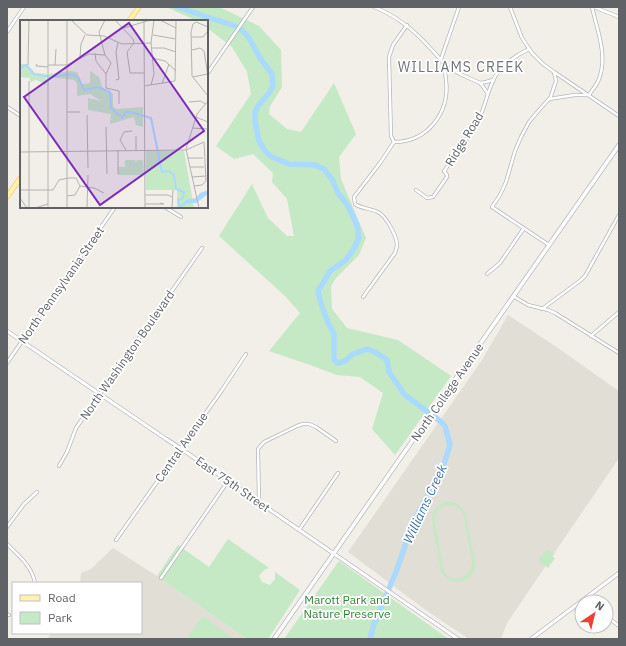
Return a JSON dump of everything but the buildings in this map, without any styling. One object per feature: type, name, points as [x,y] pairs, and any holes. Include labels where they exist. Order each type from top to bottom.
[{"type":"main road","points":[[130,20],[138,7]]},
{"type":"main road","name":"North College Avenue","points":[[274,639],[619,145]]},
{"type":"main road","points":[[7,197],[20,178]]},
{"type":"street","points":[[7,32],[24,7]]},
{"type":"street","points":[[208,73],[253,7]]},
{"type":"street","points":[[374,7],[406,25],[422,39],[441,59],[444,65],[447,95],[438,119],[429,129],[419,136],[407,141],[394,142]]},
{"type":"street","points":[[441,59],[459,7]]},
{"type":"street","points":[[510,7],[522,38],[529,49],[543,64],[619,116]]},
{"type":"street","points":[[593,7],[619,16]]},
{"type":"street","points":[[589,95],[598,80],[603,61],[602,47],[593,7]]},
{"type":"street","points":[[394,142],[391,136],[389,57],[393,45],[406,25]]},
{"type":"street","name":"Ridge Road","points":[[416,190],[427,198],[433,197],[447,177],[444,171],[479,119],[493,80],[512,59],[529,49]]},
{"type":"street","points":[[444,65],[480,83],[488,95]]},
{"type":"street","points":[[549,245],[492,207],[506,182],[517,145],[525,130],[537,112],[550,99],[556,81],[554,72]]},
{"type":"street","points":[[480,83],[493,80]]},
{"type":"street","points":[[550,99],[589,95]]},
{"type":"street","points":[[7,107],[20,115]]},
{"type":"street","points":[[363,297],[395,253],[397,244],[395,236],[384,217],[380,213],[361,208],[355,204],[354,197],[380,164],[394,142]]},
{"type":"street","name":"North Pennsylvania Street","points":[[7,363],[114,208]]},
{"type":"street","points":[[167,208],[181,217]]},
{"type":"street","points":[[542,309],[584,278],[619,215]]},
{"type":"street","points":[[488,274],[500,263],[524,228]]},
{"type":"street","name":"North Washington Boulevard","points":[[59,466],[67,452],[76,428],[202,248]]},
{"type":"street","points":[[513,296],[528,304],[555,313],[619,353]]},
{"type":"street","points":[[591,336],[619,312]]},
{"type":"street","name":"East 75th Street","points":[[7,331],[458,639]]},
{"type":"street","name":"Central Avenue","points":[[116,540],[246,354]]},
{"type":"street","points":[[259,502],[258,449],[264,442],[302,424],[309,424],[316,427],[336,441]]},
{"type":"street","points":[[299,530],[338,473]]},
{"type":"street","points":[[161,578],[228,481]]},
{"type":"street","points":[[7,527],[24,504],[37,492]]},
{"type":"street","points":[[7,544],[26,563],[35,582]]},
{"type":"street","points":[[592,594],[619,573]]},
{"type":"street","points":[[531,639],[574,607]]},
{"type":"shaded area","points":[[508,315],[619,391],[619,458],[507,623],[501,639],[469,639],[427,611],[348,552],[482,360]]},
{"type":"shaded area","points":[[113,548],[157,576],[247,639],[47,639],[50,634],[142,634],[142,582],[80,582],[81,573],[91,569]]},
{"type":"green space","points":[[166,7],[219,7],[259,26],[281,50],[282,87],[270,106],[269,114],[287,129],[301,132],[334,83],[356,134],[339,157],[341,179],[366,238],[359,255],[336,278],[331,286],[332,309],[347,328],[398,340],[451,376],[395,455],[372,429],[383,393],[360,377],[337,375],[269,351],[300,313],[285,296],[219,236],[252,184],[268,218],[287,236],[294,236],[287,199],[272,182],[273,173],[253,154],[234,159],[216,146],[251,94],[247,72],[232,47],[208,29],[208,20],[195,20]]},
{"type":"green space","points":[[444,502],[454,502],[465,512],[475,561],[475,568],[468,579],[457,582],[445,577],[441,571],[432,521],[434,511]],"holes":[[[448,505],[457,507],[463,514],[472,562],[469,572],[465,576],[456,579],[448,576],[444,571],[435,521],[438,510]]]},
{"type":"green space","points":[[228,539],[269,568],[264,570],[259,576],[262,582],[270,585],[275,579],[275,572],[300,590],[268,639],[247,639],[157,576],[178,545],[209,567]]},
{"type":"green space","points":[[547,550],[554,554],[552,556],[555,558],[548,568],[539,561],[540,557]]},
{"type":"green space","name":"Marott Park and Nature Preserve","points":[[339,561],[443,635],[449,639],[284,639]]},
{"type":"green space","points":[[203,616],[233,639],[186,639]]},
{"type":"waterway","name":"Williams Creek","points":[[177,7],[235,26],[243,31],[249,38],[260,58],[272,74],[273,85],[270,92],[255,112],[255,121],[259,141],[265,151],[272,157],[289,164],[315,165],[324,169],[332,179],[338,193],[348,206],[357,225],[359,238],[353,250],[346,260],[330,271],[318,291],[324,312],[334,334],[334,360],[338,363],[345,361],[353,354],[367,349],[375,352],[387,360],[389,372],[405,395],[445,426],[450,445],[442,470],[414,520],[396,572],[374,624],[370,639]]},
{"type":"district","name":"WILLIAMS CREEK","points":[[461,67]]}]
